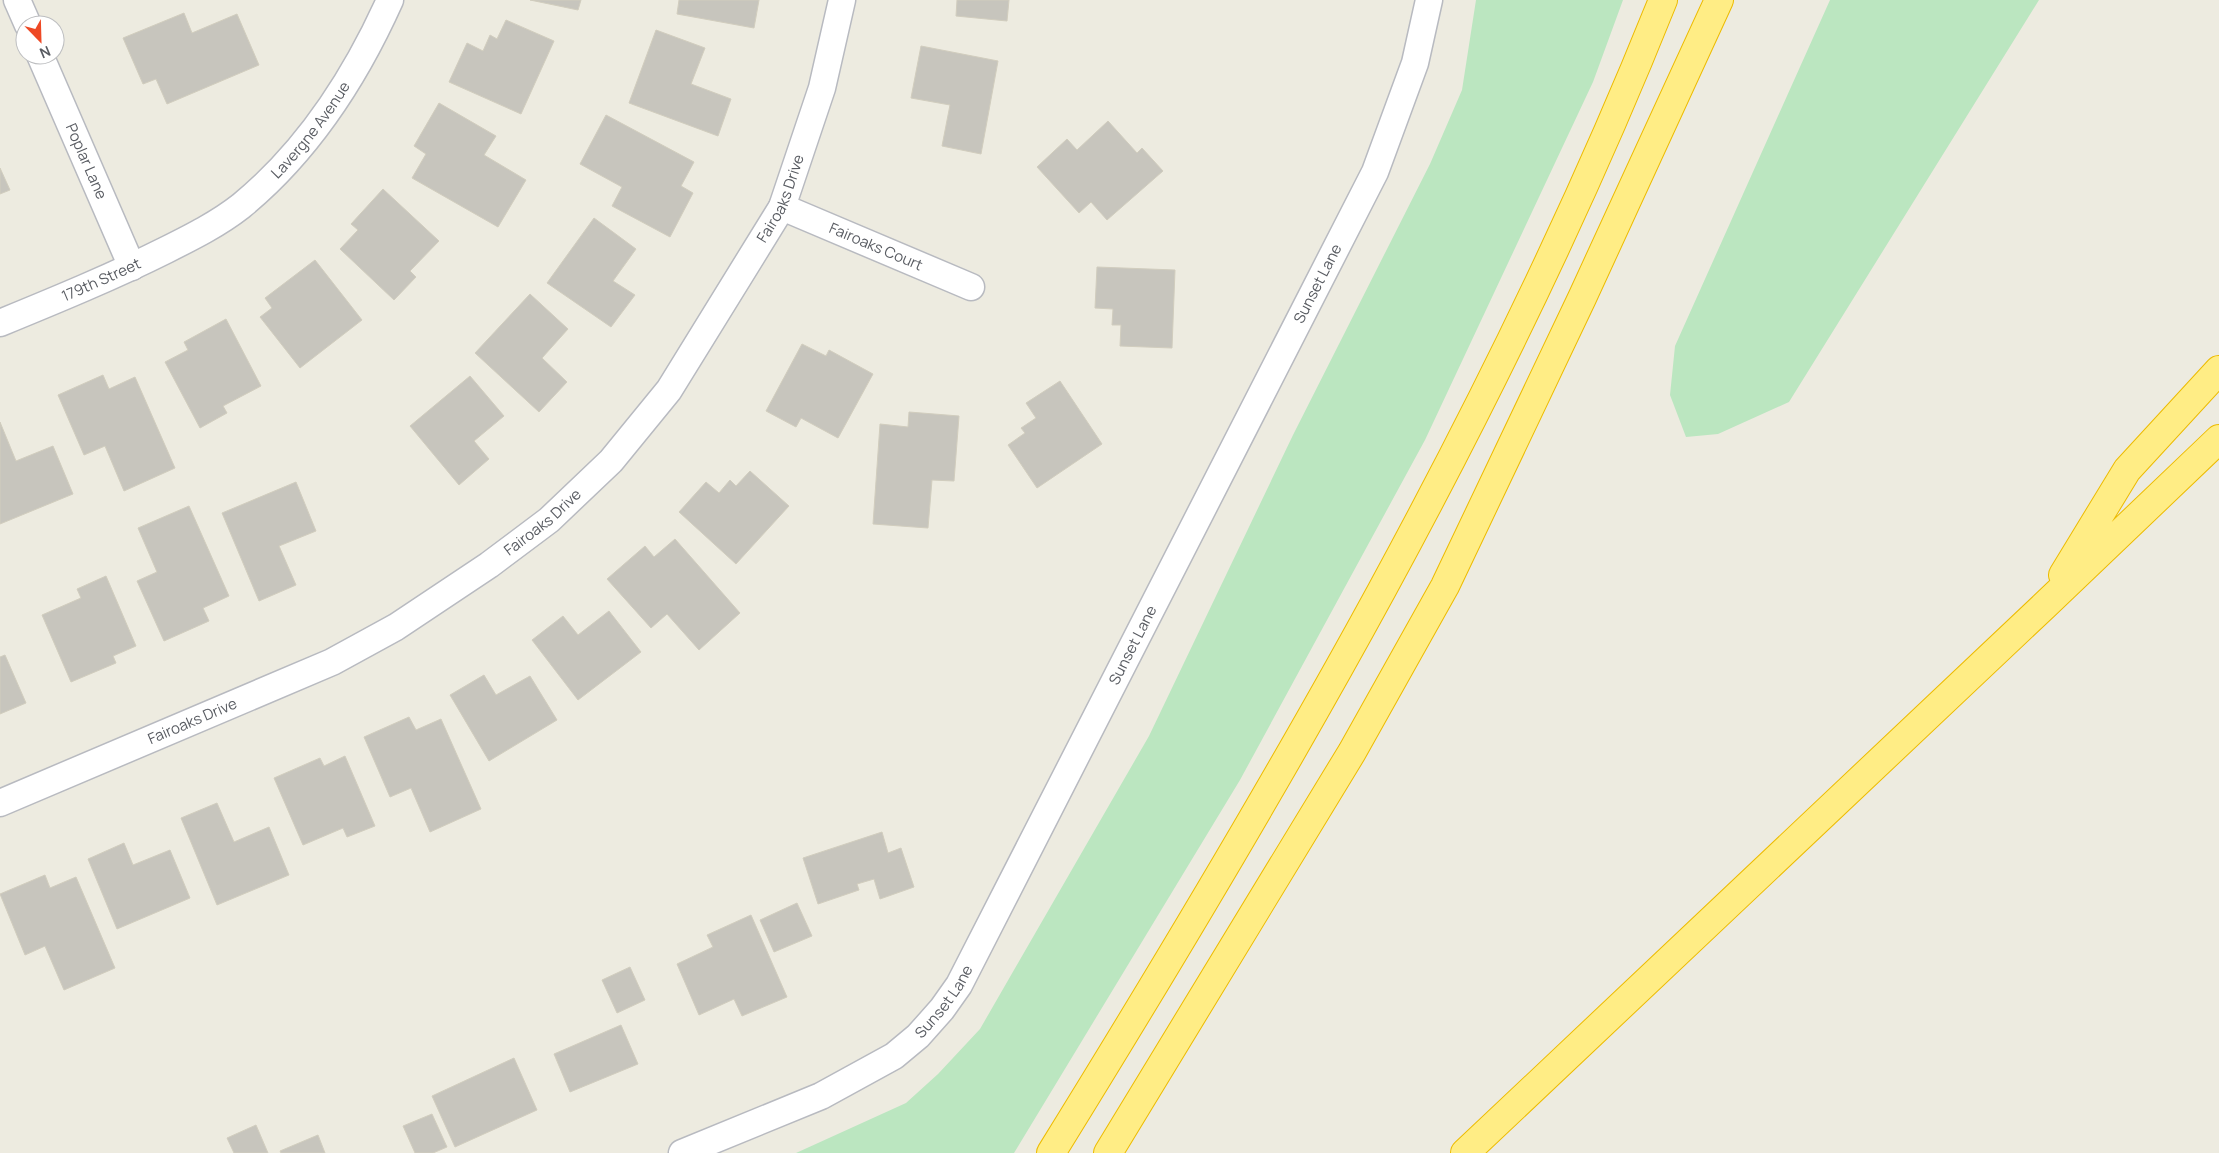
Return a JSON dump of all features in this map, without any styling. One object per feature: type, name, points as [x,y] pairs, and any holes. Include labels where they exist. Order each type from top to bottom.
[{"type":"highway","points":[[1051,1153],[1170,960],[1318,708],[1433,496],[1549,265],[1624,98],[1663,0]]},
{"type":"highway","points":[[1108,1153],[1352,752],[1445,586],[1720,0]]},
{"type":"highway","points":[[2044,606],[2128,470],[2219,370]]},
{"type":"highway","points":[[1465,1153],[2219,439]]},
{"type":"street","points":[[17,0],[24,15]]},
{"type":"street","name":"Lavergne Avenue","points":[[200,233],[240,206],[289,161],[328,114],[376,32],[390,0]]},
{"type":"street","name":"Fairoaks Drive","points":[[0,803],[332,662],[396,627],[489,565],[549,520],[611,461],[670,390],[782,207],[822,88],[842,0]]},
{"type":"street","name":"Sunset Lane","points":[[682,1153],[820,1096],[894,1056],[924,1029],[942,1009],[959,985],[1375,172],[1415,63],[1429,0]]},
{"type":"street","name":"Poplar Lane","points":[[44,65],[132,267]]},
{"type":"street","name":"Fairoaks Court","points":[[782,207],[971,287]]},
{"type":"street","name":"179th Street","points":[[0,323],[132,267],[200,233]]},
{"type":"green space","points":[[1476,0],[1623,0],[1593,82],[1425,440],[1240,780],[1014,1153],[796,1153],[906,1103],[938,1074],[980,1029],[1149,736],[1293,435],[1430,164],[1462,90]]},
{"type":"green space","points":[[1830,0],[2039,0],[1789,402],[1718,434],[1686,437],[1670,395],[1675,346]]},
{"type":"building","points":[[530,0],[581,0],[578,10]]},
{"type":"building","points":[[679,0],[759,0],[754,28],[677,14]]},
{"type":"building","points":[[957,0],[1009,0],[1007,21],[956,16]]},
{"type":"building","points":[[184,13],[192,33],[237,14],[259,65],[167,104],[156,79],[143,84],[123,38]]},
{"type":"building","points":[[506,20],[554,41],[521,114],[449,82],[467,43],[483,51],[490,35],[497,39]]},
{"type":"building","points":[[656,30],[705,48],[691,84],[731,99],[718,136],[629,103]]},
{"type":"building","points":[[921,46],[998,61],[981,154],[942,146],[950,105],[911,98]]},
{"type":"building","points":[[439,103],[496,136],[484,155],[526,180],[498,227],[412,178],[426,154],[414,146]]},
{"type":"building","points":[[606,115],[694,162],[681,186],[693,193],[670,237],[612,206],[622,187],[580,164]]},
{"type":"building","points":[[1108,121],[1137,153],[1142,148],[1163,171],[1107,220],[1091,202],[1079,213],[1037,167],[1067,139],[1077,150]]},
{"type":"building","points":[[0,168],[10,190],[0,194]]},
{"type":"building","points":[[383,189],[439,241],[410,271],[416,277],[394,300],[340,249],[358,230],[351,224]]},
{"type":"building","points":[[594,218],[636,249],[613,281],[635,295],[611,327],[547,283]]},
{"type":"building","points":[[315,260],[362,320],[300,368],[260,317],[272,308],[265,298]]},
{"type":"building","points":[[1097,267],[1175,270],[1172,348],[1120,346],[1121,325],[1112,325],[1113,309],[1095,308]]},
{"type":"building","points":[[530,294],[568,329],[542,358],[567,382],[539,412],[475,353]]},
{"type":"building","points":[[226,319],[261,386],[223,406],[227,413],[200,428],[165,362],[188,350],[184,342]]},
{"type":"building","points":[[802,344],[826,356],[829,350],[873,374],[838,438],[801,418],[796,427],[766,411]]},
{"type":"building","points":[[103,375],[109,389],[135,377],[175,468],[124,491],[105,446],[84,455],[58,395]]},
{"type":"building","points":[[470,376],[504,416],[474,441],[489,459],[459,485],[410,426]]},
{"type":"building","points":[[1060,381],[1102,444],[1037,488],[1008,445],[1025,433],[1021,428],[1036,418],[1026,403]]},
{"type":"building","points":[[909,412],[959,416],[954,481],[932,480],[928,528],[873,524],[880,424],[908,427]]},
{"type":"building","points":[[0,422],[16,461],[53,446],[73,494],[0,524]]},
{"type":"building","points":[[750,471],[789,506],[736,564],[679,512],[706,482],[719,493],[730,480],[736,486]]},
{"type":"building","points":[[296,482],[316,531],[279,546],[296,585],[259,601],[222,513]]},
{"type":"building","points":[[189,506],[229,596],[203,608],[209,621],[164,641],[137,581],[157,572],[138,528]]},
{"type":"building","points":[[675,539],[740,613],[699,650],[667,614],[651,628],[607,579],[645,546],[654,557]]},
{"type":"building","points":[[106,576],[136,646],[113,656],[116,663],[71,682],[42,615],[81,598],[77,589]]},
{"type":"building","points":[[609,611],[641,652],[578,700],[532,640],[563,616],[578,635]]},
{"type":"building","points":[[5,655],[26,703],[0,714],[0,657]]},
{"type":"building","points":[[484,675],[496,695],[530,676],[557,720],[489,761],[450,695]]},
{"type":"building","points":[[409,717],[416,730],[441,719],[481,809],[430,832],[411,788],[390,797],[364,737]]},
{"type":"building","points":[[345,756],[375,826],[347,837],[343,828],[303,845],[274,778],[320,758],[324,766]]},
{"type":"building","points":[[217,803],[234,842],[269,827],[289,875],[217,905],[181,818]]},
{"type":"building","points":[[882,832],[888,853],[901,848],[914,887],[880,899],[874,879],[857,884],[859,890],[818,904],[803,858]]},
{"type":"building","points":[[124,843],[133,865],[170,850],[190,898],[117,929],[88,859]]},
{"type":"building","points":[[45,875],[50,888],[76,877],[115,968],[64,990],[45,946],[25,955],[0,894]]},
{"type":"building","points":[[797,903],[812,936],[774,952],[760,920]]},
{"type":"building","points":[[751,915],[787,997],[742,1016],[734,999],[699,1015],[677,964],[713,947],[707,935]]},
{"type":"building","points":[[630,967],[645,1000],[617,1013],[602,980]]},
{"type":"building","points":[[621,1025],[638,1064],[570,1092],[554,1054]]},
{"type":"building","points":[[514,1058],[537,1110],[455,1147],[432,1096]]},
{"type":"building","points":[[432,1114],[447,1147],[433,1153],[415,1153],[403,1126]]},
{"type":"building","points":[[256,1125],[268,1153],[234,1153],[227,1138]]},
{"type":"building","points":[[318,1135],[325,1153],[281,1153],[280,1151]]}]
